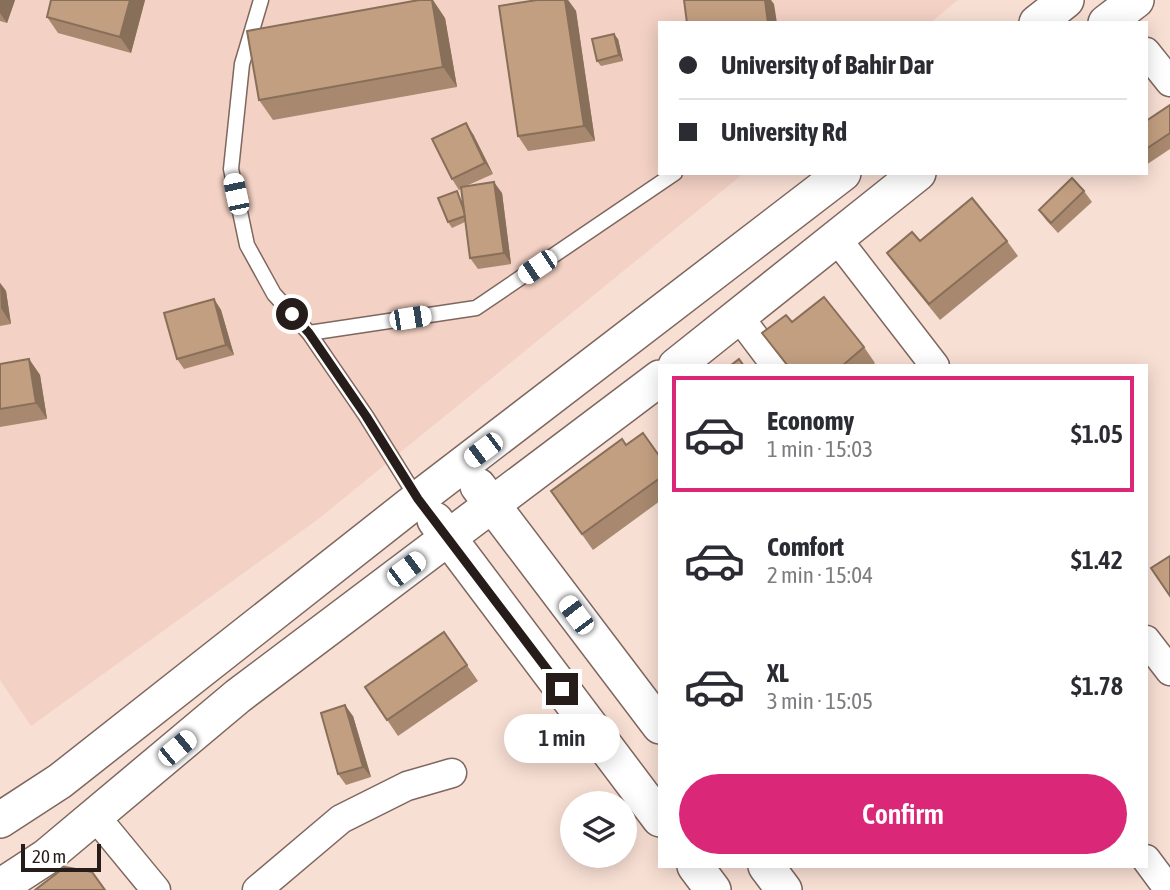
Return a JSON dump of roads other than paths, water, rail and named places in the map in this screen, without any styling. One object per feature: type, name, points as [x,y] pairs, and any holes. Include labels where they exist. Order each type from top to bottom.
[{"type":"street","points":[[1040,21],[1066,0]]},
{"type":"street","points":[[1148,54],[1170,82]]},
{"type":"street","points":[[3,816],[60,781],[418,499],[840,175]]},
{"type":"street","points":[[679,364],[740,318],[916,175]]},
{"type":"street","points":[[837,239],[933,364]]},
{"type":"street","points":[[708,278],[774,364]]},
{"type":"street","points":[[0,887],[46,857],[238,696],[658,379]]},
{"type":"street","points":[[462,466],[658,723]]},
{"type":"street","points":[[418,499],[658,816]]},
{"type":"street","points":[[1148,643],[1170,671]]},
{"type":"street","points":[[257,890],[341,819],[407,786],[453,773]]},
{"type":"street","points":[[60,781],[95,816],[156,890]]},
{"type":"street","points":[[1148,862],[1169,890]]},
{"type":"street","points":[[696,868],[713,890]]},
{"type":"street","points":[[768,868],[784,890]]},
{"type":"lane","points":[[261,0],[242,64],[231,169],[247,244],[274,294],[309,333],[418,499]]},
{"type":"lane","points":[[309,333],[476,307],[672,175]]}]
